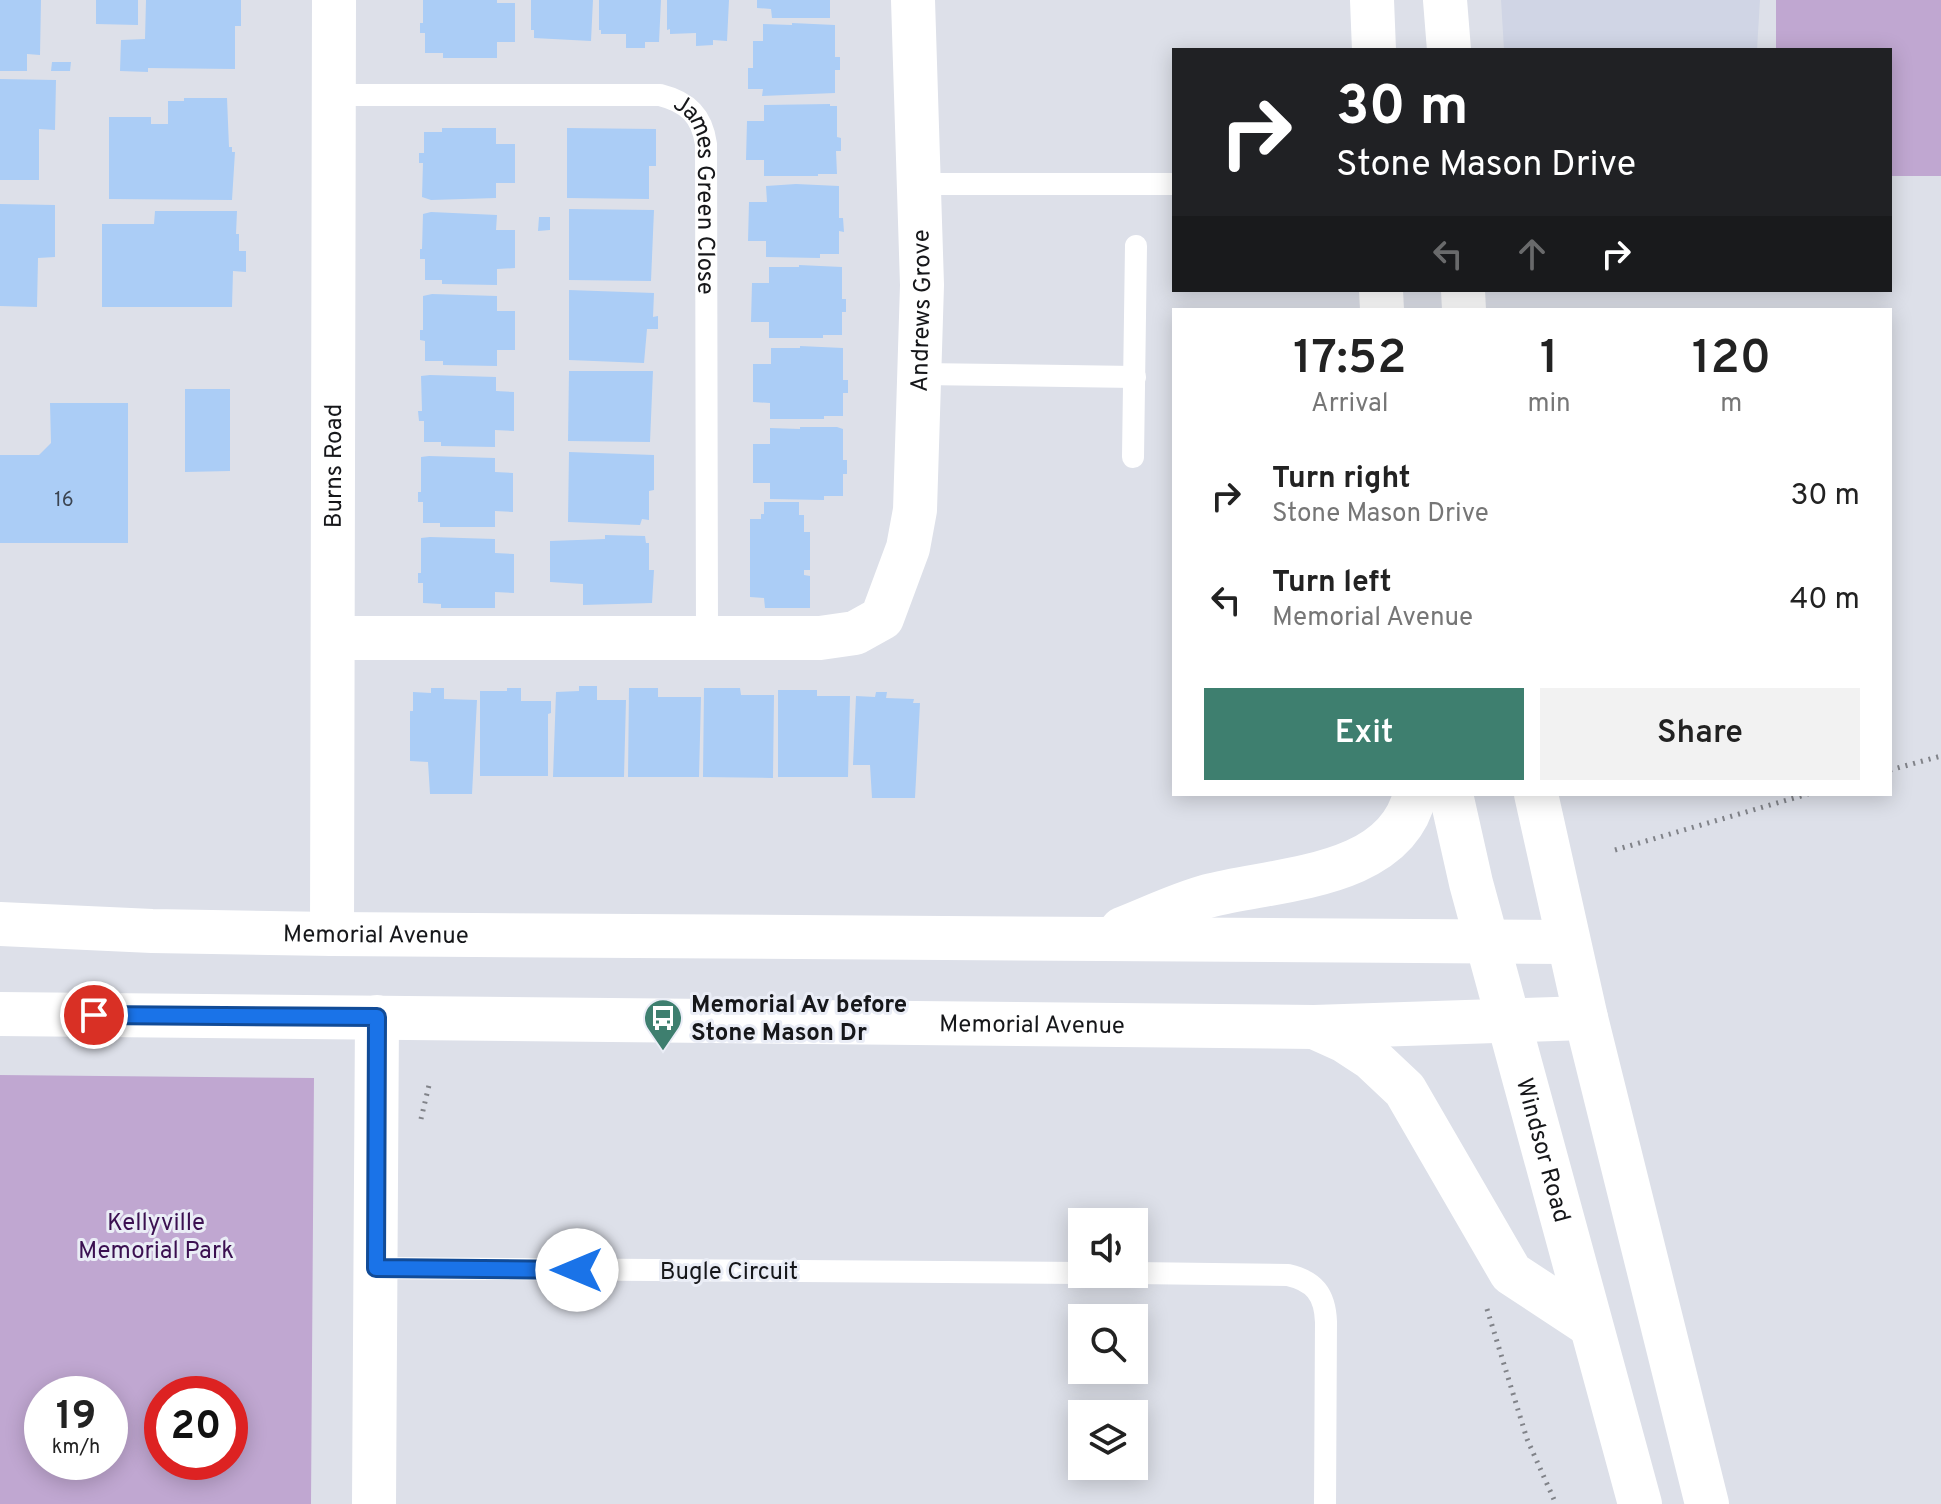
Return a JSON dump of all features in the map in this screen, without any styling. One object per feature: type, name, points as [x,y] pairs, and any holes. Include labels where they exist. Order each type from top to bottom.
[{"type":"main road","name":"Burns Road","points":[[332,934],[334,0]]},
{"type":"main road","name":"Andrews Grove","points":[[707,638],[838,638],[855,633],[882,618],[908,548],[915,510],[922,285],[913,0]]},
{"type":"main road","points":[[1372,0],[1374,48]]},
{"type":"main road","points":[[1445,0],[1449,48]]},
{"type":"main road","points":[[333,638],[707,638]]},
{"type":"main road","points":[[1101,937],[1206,896],[1360,860],[1385,846],[1400,828],[1415,796]]},
{"type":"main road","name":"Windsor Road","points":[[1451,796],[1462,850],[1640,1504]]},
{"type":"main road","points":[[1536,796],[1586,1018],[1707,1504]]},
{"type":"main road","name":"Memorial Avenue","points":[[0,924],[152,931],[332,934],[1568,942]]},
{"type":"main road","name":"Memorial Avenue","points":[[0,1014],[1314,1027],[1586,1018]]},
{"type":"main road","points":[[374,1504],[377,1017]]},
{"type":"main road","points":[[1314,1027],[1345,1041],[1371,1058],[1405,1090],[1511,1273],[1590,1325]]},
{"type":"lane","name":"James Green Close","points":[[334,95],[660,95],[676,99],[699,118],[706,144],[707,638]]},
{"type":"lane","points":[[919,184],[1172,184]]},
{"type":"lane","points":[[1133,457],[1136,246]]},
{"type":"lane","points":[[920,374],[1135,377]]},
{"type":"lane","name":"Bugle Circuit","points":[[376,1268],[1068,1273]]},
{"type":"lane","points":[[1148,1273],[1288,1275],[1311,1283],[1320,1293],[1326,1322],[1325,1504]]},
{"type":"path","points":[[1892,769],[1941,756]]},
{"type":"path","points":[[1615,850],[1801,796]]},
{"type":"path","points":[[1483,1299],[1527,1439],[1556,1504]]},
{"type":"shaded area","points":[[1501,0],[1760,0],[1757,48],[1504,48]]},
{"type":"green space","points":[[1776,0],[1941,0],[1941,176],[1892,176],[1892,48],[1776,48]]},
{"type":"green space","name":"Kellyville Memorial Park","points":[[0,1075],[314,1078],[311,1504],[0,1504]]},
{"type":"building","points":[[0,0],[41,0],[40,55],[27,54],[27,71],[0,71]]},
{"type":"building","points":[[96,0],[138,0],[138,25],[96,24]]},
{"type":"building","points":[[146,0],[241,0],[241,26],[235,26],[235,69],[148,68],[148,72],[120,71],[121,40],[145,39]]},
{"type":"building","points":[[423,0],[497,0],[497,3],[515,3],[515,42],[497,42],[497,58],[443,58],[443,53],[425,53],[425,33],[420,33]]},
{"type":"building","points":[[531,0],[593,0],[591,41],[534,38]]},
{"type":"building","points":[[599,0],[661,0],[659,42],[645,42],[645,48],[626,48],[626,34],[601,34]]},
{"type":"building","points":[[667,0],[729,0],[727,41],[713,40],[713,45],[696,46],[696,33],[670,34],[670,29],[667,30]]},
{"type":"building","points":[[757,0],[830,0],[830,18],[772,18],[771,9],[757,8]]},
{"type":"building","points":[[763,24],[835,25],[835,57],[840,57],[840,70],[835,70],[835,93],[762,96],[763,89],[748,89],[748,68],[753,68],[753,41],[763,41]]},
{"type":"building","points":[[52,62],[71,62],[70,71],[51,71]]},
{"type":"building","points":[[0,79],[56,80],[55,130],[39,129],[39,180],[0,180]]},
{"type":"building","points":[[184,98],[227,98],[229,147],[235,152],[232,200],[109,199],[109,117],[151,117],[151,124],[168,124],[168,101],[184,101]]},
{"type":"building","points":[[764,105],[837,106],[837,137],[841,138],[841,151],[836,151],[837,174],[764,176],[764,160],[746,160],[747,121],[764,121]]},
{"type":"building","points":[[442,128],[496,128],[496,144],[515,144],[515,183],[496,183],[496,198],[431,200],[422,197],[423,163],[419,163],[419,153],[424,153],[424,132],[442,132]]},
{"type":"building","points":[[567,128],[656,129],[656,166],[649,166],[649,199],[567,198]]},
{"type":"building","points":[[766,186],[839,186],[839,218],[843,218],[844,232],[839,231],[839,254],[820,254],[820,258],[766,257],[766,241],[748,241],[749,202],[767,202]]},
{"type":"building","points":[[0,204],[55,205],[55,257],[38,258],[37,307],[0,306]]},
{"type":"building","points":[[569,209],[654,210],[651,281],[569,280]]},
{"type":"building","points":[[155,211],[237,211],[236,234],[239,234],[239,251],[246,251],[246,272],[233,271],[232,307],[102,307],[102,224],[154,224]]},
{"type":"building","points":[[423,214],[497,215],[496,230],[515,230],[515,268],[497,269],[497,285],[442,284],[442,280],[425,280],[425,259],[420,259]]},
{"type":"building","points":[[539,217],[550,217],[550,230],[538,231]]},
{"type":"building","points":[[769,267],[842,267],[842,299],[846,299],[846,312],[842,312],[842,335],[769,338],[769,322],[751,322],[752,283],[769,283]]},
{"type":"building","points":[[569,290],[654,293],[653,317],[658,316],[658,329],[647,329],[644,363],[569,360]]},
{"type":"building","points":[[423,296],[497,296],[497,311],[515,311],[515,350],[497,350],[497,366],[443,365],[443,361],[425,361],[425,341],[420,340]]},
{"type":"building","points":[[771,348],[843,348],[843,380],[848,380],[848,393],[843,393],[843,416],[770,419],[770,403],[753,402],[753,364],[771,364]]},
{"type":"building","points":[[569,371],[653,371],[650,442],[568,441]]},
{"type":"building","points":[[421,376],[496,377],[496,391],[514,392],[514,431],[495,430],[495,447],[441,446],[441,442],[424,442],[424,421],[419,421],[418,411],[422,411]]},
{"type":"building","points":[[185,389],[230,389],[230,471],[185,472]]},
{"type":"building","points":[[50,403],[128,403],[128,543],[0,543],[0,455],[39,455],[51,443]]},
{"type":"building","points":[[770,428],[843,429],[843,460],[847,460],[847,474],[843,474],[843,496],[824,496],[824,500],[770,499],[770,483],[753,483],[753,444],[770,444]]},
{"type":"building","points":[[569,452],[654,455],[654,490],[649,491],[649,520],[642,519],[640,525],[568,522]]},
{"type":"building","points":[[421,457],[495,458],[495,472],[513,473],[513,512],[495,511],[495,527],[440,527],[440,523],[423,523],[423,502],[418,502]]},
{"type":"building","points":[[764,502],[799,502],[799,515],[804,515],[804,532],[810,532],[810,570],[804,570],[804,575],[810,576],[810,608],[765,608],[764,598],[750,597],[750,519],[761,519]]},
{"type":"building","points":[[605,535],[645,536],[646,543],[649,543],[649,570],[654,570],[652,603],[583,605],[583,584],[550,582],[550,541],[605,539]]},
{"type":"building","points":[[421,538],[495,539],[495,553],[514,554],[514,593],[495,592],[495,608],[441,608],[441,604],[423,603],[423,583],[418,583]]},
{"type":"building","points":[[579,686],[597,686],[597,700],[626,700],[624,777],[553,777],[556,692],[579,691]]},
{"type":"building","points":[[431,688],[444,688],[444,699],[477,700],[472,794],[430,794],[428,762],[410,761],[413,692],[431,693]]},
{"type":"building","points":[[507,688],[521,688],[521,701],[551,701],[551,713],[548,714],[548,776],[480,776],[480,691],[507,691]]},
{"type":"building","points":[[629,688],[658,688],[658,697],[701,697],[699,777],[628,777]]},
{"type":"building","points":[[704,688],[740,688],[741,695],[774,695],[773,778],[703,777]]},
{"type":"building","points":[[778,690],[817,690],[817,696],[850,696],[848,777],[778,777]]},
{"type":"building","points":[[876,692],[887,692],[886,698],[914,699],[913,703],[920,703],[915,798],[872,798],[870,765],[853,765],[856,696],[875,697]]},
{"type":"place","name":"Memorial Av before Stone Mason Dr","points":[[663,1052]]},
{"type":"route","points":[[94,1015],[377,1017],[376,1268],[577,1270]]}]
